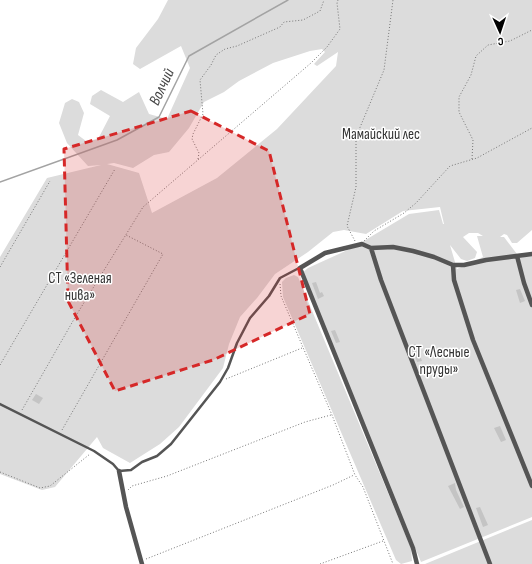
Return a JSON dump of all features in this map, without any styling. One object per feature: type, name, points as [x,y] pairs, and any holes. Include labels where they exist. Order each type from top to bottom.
[{"type":"street","points":[[417,564],[413,548],[300,268],[325,253],[360,245],[371,248],[393,247],[413,251],[434,257],[453,265],[464,265],[486,260],[532,254]]},
{"type":"street","points":[[371,248],[381,280],[490,564]]},
{"type":"street","points":[[517,256],[532,305]]},
{"type":"street","points":[[453,265],[454,280],[473,340],[532,486]]},
{"type":"street","points":[[119,471],[141,562]]},
{"type":"lane","points":[[0,404],[94,451],[113,464],[119,471],[131,470],[142,462],[157,456],[171,444],[220,382],[228,368],[237,343],[250,318],[269,296],[280,278],[300,268]]},
{"type":"path","points":[[198,159],[199,153],[192,139],[192,134],[203,114],[200,80],[216,55],[225,49],[237,46],[280,27],[284,22],[303,20],[320,11],[324,0]]},
{"type":"path","points":[[19,414],[77,314],[143,207],[311,63],[327,47],[340,29],[336,3],[338,0]]},
{"type":"path","points":[[393,0],[384,70],[356,137],[356,187],[346,226],[360,245],[374,231],[404,213],[416,203],[450,166],[472,159],[532,128]]},
{"type":"path","points":[[472,159],[473,140],[459,112],[459,97],[471,75],[476,56],[488,45],[510,41],[532,30]]},
{"type":"path","points":[[0,365],[115,169]]},
{"type":"path","points":[[0,267],[50,181]]},
{"type":"path","points":[[60,433],[163,254],[126,235]]},
{"type":"path","points":[[280,278],[281,296],[332,415],[355,475],[363,487],[393,564]]},
{"type":"path","points":[[220,382],[303,347]]},
{"type":"path","points":[[124,494],[132,486],[167,476],[305,422],[332,415]]},
{"type":"path","points":[[0,472],[40,488],[50,486],[94,451]]},
{"type":"path","points":[[141,562],[355,475]]},
{"type":"path","points":[[320,564],[383,540]]},
{"type":"highlighted area","points":[[191,111],[269,151],[310,314],[213,360],[115,391],[68,301],[64,149]]},
{"type":"green space","points":[[168,0],[532,0],[532,230],[517,243],[512,243],[507,235],[504,234],[500,237],[504,237],[520,258],[532,255],[532,517],[421,562],[301,274],[308,268],[352,248],[409,214],[439,210],[444,224],[440,207],[403,211],[366,234],[344,230],[333,232],[308,252],[275,274],[240,317],[229,344],[223,368],[179,427],[160,444],[130,463],[103,448],[97,437],[55,487],[42,490],[0,474],[0,257],[47,178],[101,165],[88,166],[67,143],[59,123],[65,103],[72,99],[79,102],[84,113],[78,135],[86,141],[98,139],[110,116],[90,104],[92,96],[101,90],[123,102],[139,92],[149,114],[167,119],[190,68],[181,46],[140,69],[133,64],[136,48],[158,19]],"holes":[[[322,49],[325,52],[314,64],[317,66],[338,52],[336,66],[277,129],[217,178],[152,213],[139,173],[107,164],[114,163],[133,168],[154,155],[169,152],[189,128],[204,102],[273,63],[310,51]],[[469,233],[478,233],[483,236],[477,236],[483,257],[457,269],[450,245],[461,259],[467,261],[475,258],[477,252],[463,237]]]},
{"type":"green space","points":[[294,275],[298,277],[411,548],[412,561],[401,564],[396,560],[283,297],[282,282],[286,278]]},
{"type":"green space","points":[[532,520],[532,564],[425,564]]},
{"type":"building","points":[[316,282],[320,293],[322,292],[324,296],[318,299],[312,283]]},
{"type":"building","points":[[520,289],[525,301],[520,303],[516,290]]},
{"type":"building","points":[[335,330],[340,342],[336,343],[331,331]]},
{"type":"building","points":[[416,344],[422,361],[417,362],[411,346]]},
{"type":"building","points":[[36,394],[43,398],[39,404],[32,400]]},
{"type":"building","points":[[500,426],[506,440],[501,442],[494,428]]},
{"type":"building","points":[[455,483],[456,490],[464,507],[460,509],[448,486]]},
{"type":"building","points":[[480,507],[488,525],[483,527],[476,508]]},
{"type":"waterway","name":"Волчий","points":[[0,182],[117,140],[159,117],[189,56],[288,0]]},
{"type":"park label","name":"Мамайский лес","points":[[381,134]]},
{"type":"park label","name":"СТ «Зеленая нива»","points":[[80,286]]},
{"type":"park label","name":"СТ «Лесные пруды»","points":[[439,360]]}]
